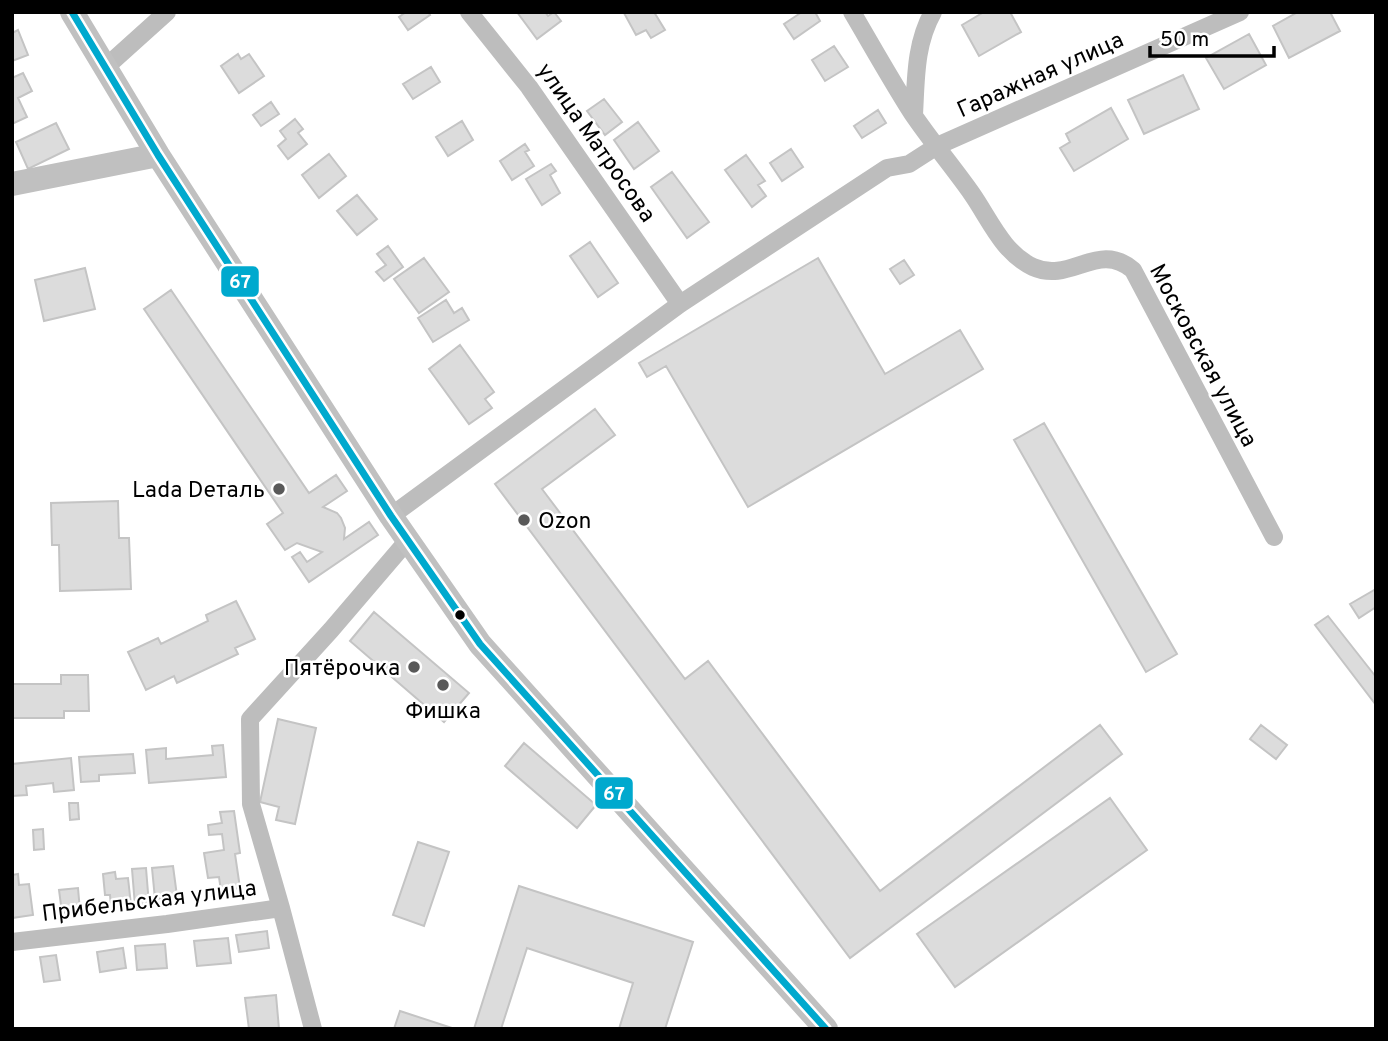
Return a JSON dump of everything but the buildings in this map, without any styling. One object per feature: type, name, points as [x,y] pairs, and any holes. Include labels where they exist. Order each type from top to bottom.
[{"type":"main road","points":[[72,12],[159,155],[391,516],[480,644],[826,1029]]},
{"type":"main road","points":[[12,184],[159,155]]},
{"type":"street","points":[[107,66],[167,12]]},
{"type":"street","name":"улица Матросова","points":[[469,12],[529,87],[680,304]]},
{"type":"street","name":"Московская улица","points":[[852,12],[914,115],[1011,253],[1034,268],[1057,272],[1105,258],[1122,261],[1133,270],[1274,537]]},
{"type":"street","points":[[914,115],[917,57],[925,27],[933,12]]},
{"type":"street","name":"Гаражная улица","points":[[391,516],[680,304],[887,168],[909,164],[937,146],[1240,12]]},
{"type":"street","name":"Прибельская улица","points":[[12,942],[281,908],[251,804],[250,719],[408,540]]},
{"type":"street","points":[[281,908],[313,1029]]},
{"type":"transit line","name":"67","points":[[72,12],[158,155],[391,516],[480,644],[826,1029]]},
{"type":"place","name":"Lada Dеталь","points":[[279,489]]},
{"type":"place","name":"Ozon","points":[[524,520]]},
{"type":"place","name":"Пятёрочка","points":[[414,667]]},
{"type":"place","name":"Фишка","points":[[443,685]]}]
